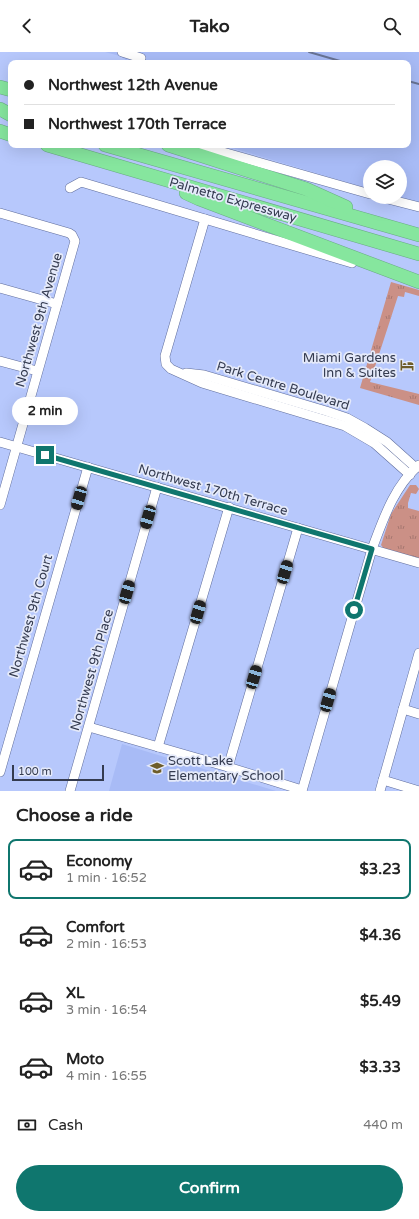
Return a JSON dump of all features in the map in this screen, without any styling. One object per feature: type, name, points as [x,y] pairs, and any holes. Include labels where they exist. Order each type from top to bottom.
[{"type":"highway","name":"Palmetto Expressway","points":[[57,148],[419,254]]},
{"type":"highway","name":"Palmetto Expressway","points":[[115,148],[419,235]]},
{"type":"highway","points":[[177,148],[306,190],[395,229]]},
{"type":"highway","points":[[152,176],[199,199],[419,282]]},
{"type":"street","points":[[122,52],[141,58]]},
{"type":"street","points":[[209,148],[363,192]]},
{"type":"street","points":[[70,188],[81,182],[419,282]]},
{"type":"street","points":[[407,204],[419,207]]},
{"type":"street","name":"Northwest 9th Avenue","points":[[0,213],[69,233],[75,241],[0,505]]},
{"type":"street","name":"Park Centre Boulevard","points":[[205,219],[165,356],[166,364],[174,371],[294,406],[326,410],[346,422],[387,442],[415,469]]},
{"type":"street","points":[[0,288],[57,304]]},
{"type":"street","points":[[0,361],[37,371]]},
{"type":"street","name":"Northwest 170th Terrace","points":[[0,442],[419,563]]},
{"type":"street","name":"Northwest 9th Court","points":[[0,772],[88,467]]},
{"type":"street","points":[[89,727],[228,767],[302,791],[372,549],[385,513],[393,499],[415,469]]},
{"type":"street","name":"Northwest 9th Place","points":[[70,791],[157,487]]},
{"type":"street","points":[[158,747],[229,507]]},
{"type":"street","points":[[228,767],[298,528]]},
{"type":"street","points":[[380,791],[419,653]]},
{"type":"street","points":[[403,709],[419,714]]},
{"type":"street","points":[[383,780],[419,791]]},
{"type":"shaded area","points":[[105,52],[419,52],[419,203],[407,199],[407,160],[363,160],[363,187],[232,148],[411,148],[411,60],[126,60],[120,56]]},
{"type":"shaded area","name":"Scott Lake Elementary School","points":[[122,744],[276,791],[109,791]]},
{"type":"green space","points":[[391,282],[419,290],[419,296],[405,292],[404,297],[398,296],[370,382],[419,394],[419,405],[360,388]]},
{"type":"green space","points":[[410,485],[416,485],[419,489],[416,494],[411,493],[408,508],[419,511],[419,561],[384,549],[381,545],[391,514]]},
{"type":"railway","points":[[309,52],[337,60]]},
{"type":"railway","points":[[411,82],[419,84]]},
{"type":"place","name":"Miami Gardens Inn & Suites","points":[[407,365]]},
{"type":"place","name":"Scott Lake Elementary School","points":[[157,768]]},
{"type":"route","points":[[45,455],[372,549],[354,610]]}]
